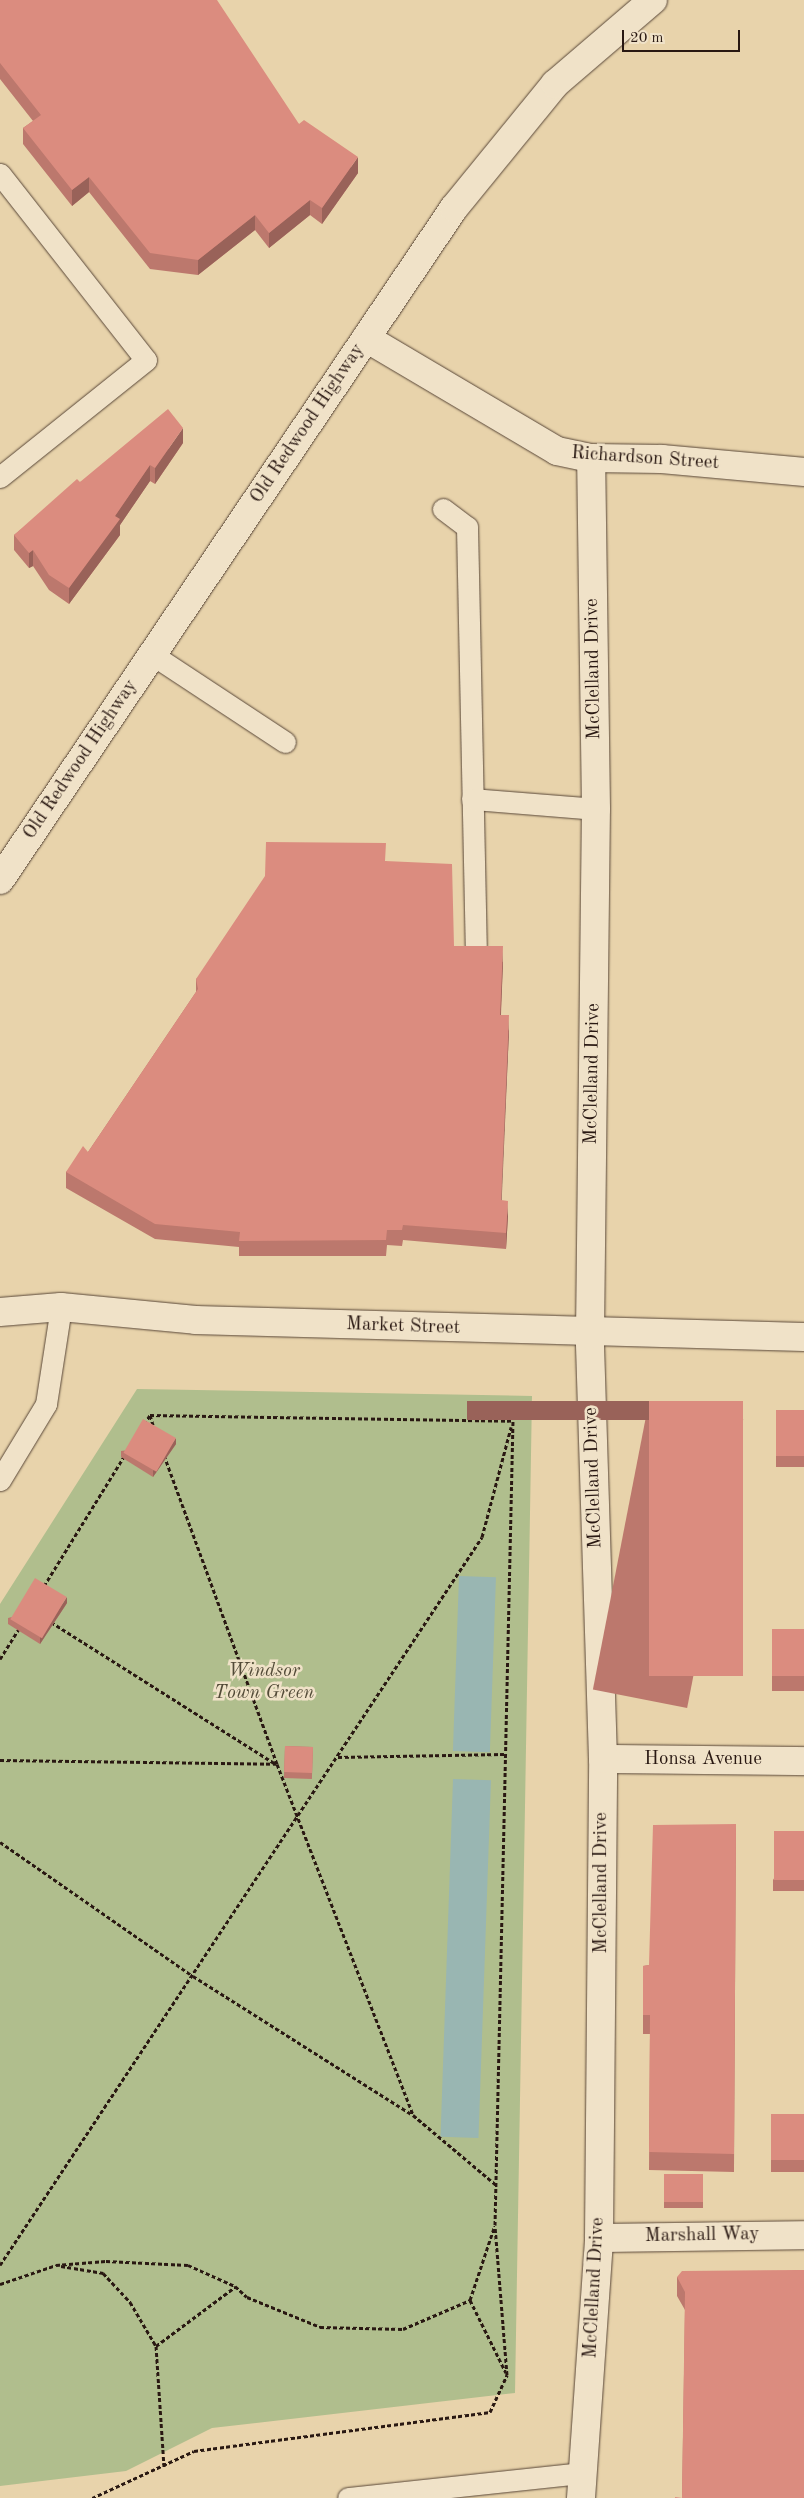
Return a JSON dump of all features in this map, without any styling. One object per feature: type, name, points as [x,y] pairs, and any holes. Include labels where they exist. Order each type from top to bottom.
[{"type":"street","name":"Old Redwood Highway","points":[[0,880],[366,338],[504,141],[555,84],[653,0]]},
{"type":"street","name":"Richardson Street","points":[[366,338],[557,451],[591,458],[662,459],[804,472]]},
{"type":"street","name":"McClelland Drive","points":[[582,2486],[599,2238],[603,1759],[590,1334],[596,809],[591,458]]},
{"type":"street","name":"Market Street","points":[[1,1311],[61,1307],[195,1320],[590,1334],[804,1337]]},
{"type":"street","name":"Honsa Avenue","points":[[603,1759],[804,1760]]},
{"type":"street","name":"Marshall Way","points":[[599,2238],[804,2235]]},
{"type":"lane","points":[[0,174],[146,360],[0,477]]},
{"type":"lane","points":[[442,510],[467,527],[476,945]]},
{"type":"lane","points":[[153,655],[285,742]]},
{"type":"lane","points":[[472,799],[596,809]]},
{"type":"lane","points":[[0,1480],[46,1404],[61,1307]]},
{"type":"lane","points":[[348,2498],[582,2486]]},
{"type":"path","points":[[150,1415],[513,1421]]},
{"type":"path","points":[[139,1432],[150,1415]]},
{"type":"path","points":[[150,1415],[156,1433]]},
{"type":"path","points":[[92,2498],[164,2468],[194,2451],[490,2412],[507,2375],[495,2225],[504,1754],[513,1421]]},
{"type":"path","points":[[0,2266],[482,1537],[513,1421]]},
{"type":"path","points":[[41,1592],[129,1448]]},
{"type":"path","points":[[163,1451],[276,1764],[298,1816],[413,2115]]},
{"type":"path","points":[[47,1619],[276,1764]]},
{"type":"path","points":[[0,1659],[20,1626]]},
{"type":"path","points":[[337,1757],[504,1754]]},
{"type":"path","points":[[0,1760],[276,1764]]},
{"type":"path","points":[[0,1842],[193,1976],[413,2115],[496,2185]]},
{"type":"path","points":[[495,2225],[470,2300],[507,2375]]},
{"type":"path","points":[[0,2284],[56,2265],[106,2261],[188,2265],[235,2286],[248,2297],[320,2327],[402,2329],[470,2300]]},
{"type":"path","points":[[56,2265],[103,2274],[130,2302],[156,2346],[164,2468]]},
{"type":"path","points":[[156,2346],[235,2286]]},
{"type":"green space","name":"Windsor Town Green","points":[[137,1389],[532,1396],[515,2393],[212,2428],[126,2471],[0,2486],[0,1604]]},
{"type":"water","points":[[459,1576],[496,1577],[490,1752],[453,1751]]},
{"type":"water","points":[[453,1779],[491,1780],[478,2138],[441,2137]]},
{"type":"building","points":[[0,0],[217,0],[299,124],[304,120],[358,157],[322,208],[310,200],[269,233],[255,215],[198,260],[150,253],[89,177],[72,190],[23,128],[41,115],[0,63]]},
{"type":"building","points":[[168,409],[183,428],[155,468],[150,465],[115,516],[120,519],[69,588],[49,575],[33,550],[29,553],[14,535],[77,479],[80,482]]},
{"type":"building","points":[[266,842],[386,843],[385,861],[452,864],[454,946],[503,946],[500,1015],[509,1015],[501,1200],[508,1201],[506,1233],[403,1225],[402,1230],[387,1230],[386,1240],[239,1241],[240,1232],[155,1224],[66,1172],[83,1146],[88,1152],[198,989],[196,979],[265,876]]},
{"type":"building","points":[[649,1401],[743,1401],[743,1676],[649,1676]]},
{"type":"building","points":[[776,1410],[804,1410],[804,1456],[776,1456]]},
{"type":"building","points":[[143,1419],[176,1438],[156,1472],[124,1453]]},
{"type":"building","points":[[35,1578],[67,1597],[42,1638],[10,1619]]},
{"type":"building","points":[[772,1629],[804,1629],[804,1676],[772,1676]]},
{"type":"building","points":[[285,1746],[313,1747],[312,1773],[284,1772]]},
{"type":"building","points":[[736,1824],[734,2154],[649,2152],[650,2015],[643,2015],[643,1966],[649,1965],[653,1825]]},
{"type":"building","points":[[774,1831],[804,1831],[804,1880],[774,1880]]},
{"type":"building","points":[[771,2114],[804,2114],[804,2160],[771,2160]]},
{"type":"building","points":[[664,2174],[703,2174],[703,2202],[664,2202]]},
{"type":"building","points":[[804,2270],[804,2498],[682,2498],[685,2292],[677,2277],[682,2271]]}]
